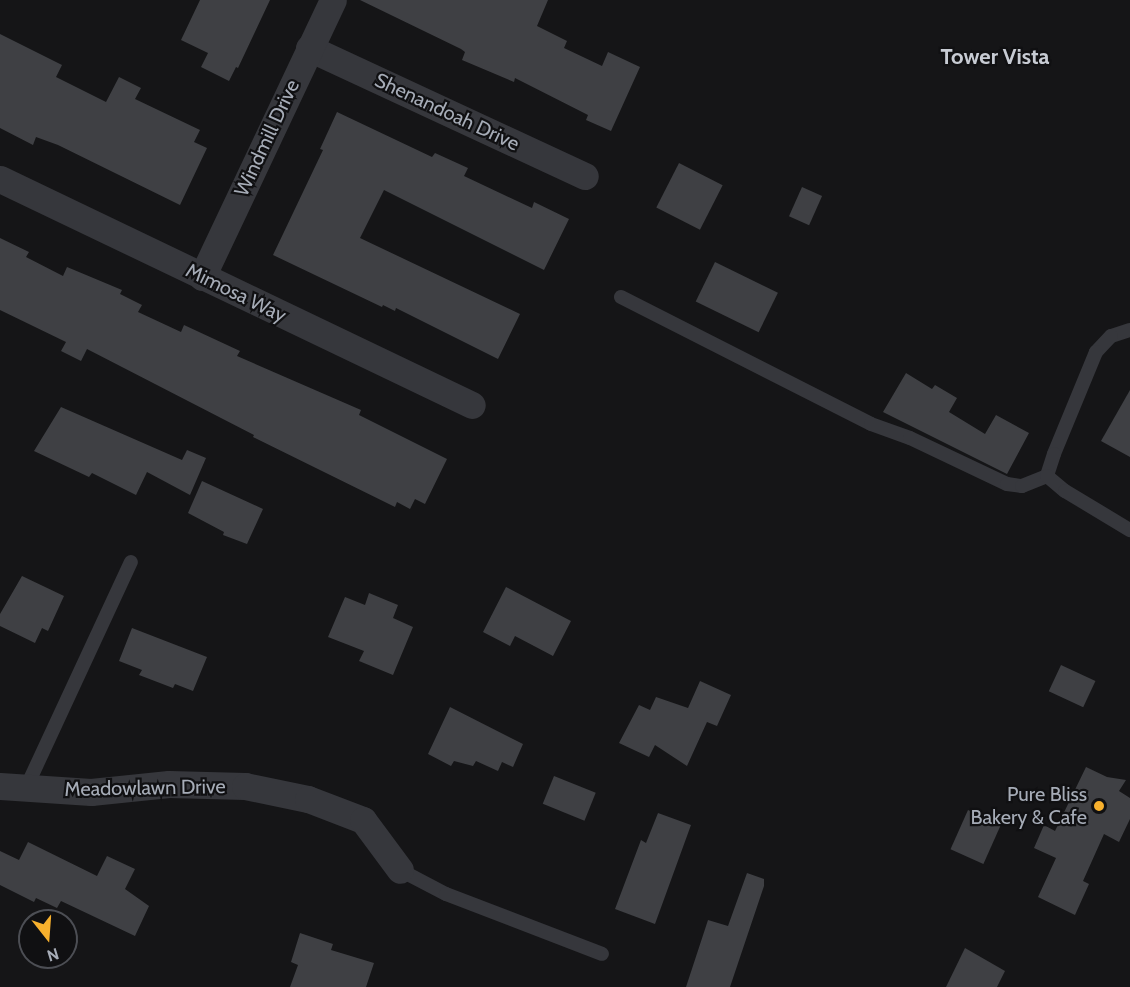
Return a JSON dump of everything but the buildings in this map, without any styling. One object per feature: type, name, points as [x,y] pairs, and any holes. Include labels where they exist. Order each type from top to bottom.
[{"type":"street","name":"Windmill Drive","points":[[202,277],[333,0]]},
{"type":"street","name":"Shenandoah Drive","points":[[309,48],[585,176]]},
{"type":"street","name":"Mimosa Way","points":[[0,179],[472,405]]},
{"type":"street","name":"Meadowlawn Drive","points":[[13,787],[91,792],[169,784],[245,786],[308,799],[363,820],[400,870]]},
{"type":"lane","points":[[621,297],[871,424],[910,438],[1007,484],[1022,486],[1047,476]]},
{"type":"lane","points":[[1047,476],[1096,352],[1111,336],[1130,330]]},
{"type":"lane","points":[[1047,476],[1130,530]]},
{"type":"lane","points":[[13,787],[131,562]]},
{"type":"lane","name":"Meadowlawn Drive","points":[[400,870],[446,894],[602,954]]},
{"type":"place","name":"Pure Bliss Bakery & Cafe","points":[[1099,806]]},
{"type":"district","name":"Tower Vista","points":[[995,57]]}]
